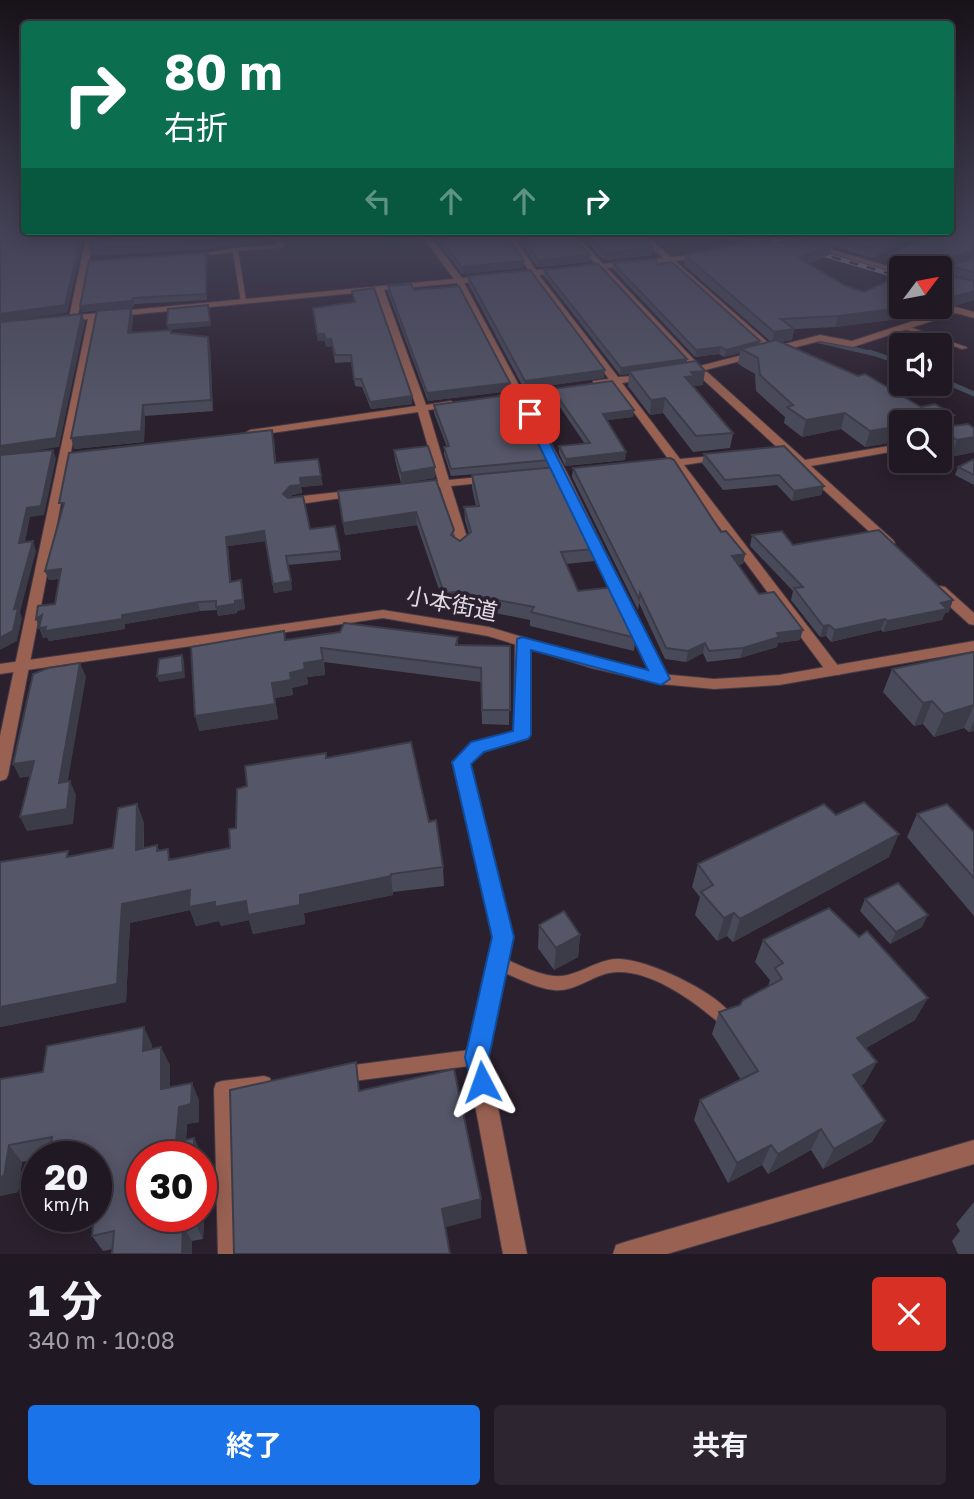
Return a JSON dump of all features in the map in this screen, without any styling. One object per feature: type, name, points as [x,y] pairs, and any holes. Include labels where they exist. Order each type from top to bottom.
[{"type":"street","points":[[73,318],[77,296]]},
{"type":"street","points":[[60,319],[300,296]]},
{"type":"street","points":[[382,296],[422,408],[463,544],[460,547]]},
{"type":"street","points":[[467,296],[561,472],[661,679]]},
{"type":"street","points":[[551,296],[834,671]]},
{"type":"street","points":[[630,296],[698,369],[897,551]]},
{"type":"street","points":[[709,296],[769,348]]},
{"type":"street","points":[[674,373],[698,369],[769,348],[820,338],[853,344],[956,310],[974,315]]},
{"type":"street","points":[[0,775],[93,316]]},
{"type":"street","points":[[588,384],[663,375]]},
{"type":"street","points":[[483,399],[561,388]]},
{"type":"street","points":[[234,436],[458,403]]},
{"type":"street","points":[[774,450],[787,449]]},
{"type":"street","points":[[804,464],[889,449]]},
{"type":"street","points":[[652,465],[733,456]]},
{"type":"street","points":[[548,474],[574,471]]},
{"type":"street","points":[[408,487],[509,478]]},
{"type":"street","points":[[293,500],[370,492]]},
{"type":"street","points":[[926,577],[974,621]]},
{"type":"street","name":"小本街道","points":[[0,669],[383,614],[460,626],[661,679],[714,684],[779,680],[974,646]]},
{"type":"street","points":[[514,1254],[477,1057],[503,937],[461,762],[477,747],[522,735],[522,642]]},
{"type":"street","points":[[625,1254],[974,1152]]},
{"type":"lane","points":[[242,296],[243,301]]},
{"type":"lane","points":[[904,327],[964,348]]},
{"type":"lane","points":[[498,963],[555,983],[606,967],[629,965],[670,982],[716,1009],[726,1019]]},
{"type":"lane","points":[[330,1076],[477,1057]]},
{"type":"lane","points":[[227,1254],[222,1089],[276,1083]]},
{"type":"building","points":[[0,296],[67,296],[65,305],[0,314]]},
{"type":"building","points":[[82,296],[178,296],[133,298],[132,301],[80,306]]},
{"type":"building","points":[[353,296],[377,296],[412,396],[370,402],[361,379],[354,379],[351,355],[335,355],[331,339],[326,340],[324,334],[317,334],[313,308],[355,302]]},
{"type":"building","points":[[391,296],[464,296],[510,383],[427,393]]},
{"type":"building","points":[[479,296],[549,296],[605,370],[525,381]]},
{"type":"building","points":[[564,296],[628,296],[687,359],[621,368]]},
{"type":"building","points":[[644,296],[709,296],[760,341],[726,350],[721,347],[696,350]]},
{"type":"building","points":[[732,296],[889,296],[889,309],[781,319],[794,329],[774,332]]},
{"type":"building","points":[[208,305],[210,322],[167,325],[168,309]]},
{"type":"building","points":[[131,308],[128,333],[171,330],[171,333],[208,337],[211,400],[143,405],[141,431],[71,438],[97,311]]},
{"type":"building","points":[[82,314],[56,438],[0,446],[0,322]]},
{"type":"building","points":[[776,340],[858,376],[865,374],[889,388],[889,396],[902,396],[921,407],[935,404],[945,410],[889,410],[889,428],[870,431],[845,413],[806,420],[787,407],[793,405],[760,375],[758,358],[741,349]]},
{"type":"building","points":[[696,361],[705,371],[691,372],[695,376],[685,377],[733,433],[696,436],[665,398],[651,400],[629,371]]},
{"type":"building","points":[[612,381],[634,410],[603,414],[626,452],[566,459],[559,446],[590,443],[560,400],[536,403],[530,392]]},
{"type":"building","points":[[516,394],[522,410],[518,411],[550,460],[451,469],[444,447],[449,446],[434,405]]},
{"type":"building","points":[[968,424],[974,428],[974,437],[957,440],[952,437],[952,426]]},
{"type":"building","points":[[272,430],[275,463],[318,459],[321,476],[300,478],[301,485],[290,486],[283,494],[288,498],[303,496],[310,529],[335,526],[340,551],[286,556],[291,581],[273,584],[264,531],[226,537],[230,582],[241,580],[243,600],[235,601],[235,604],[216,607],[216,601],[198,602],[122,615],[122,619],[45,631],[46,627],[39,628],[42,615],[36,619],[38,606],[55,604],[61,569],[45,571],[64,503],[59,503],[69,453]]},
{"type":"building","points":[[428,446],[435,467],[401,473],[394,450]]},
{"type":"building","points":[[784,446],[824,486],[794,491],[779,475],[725,480],[704,454]]},
{"type":"building","points":[[53,450],[41,506],[27,508],[19,543],[33,541],[14,609],[18,608],[13,631],[0,638],[0,455]]},
{"type":"building","points":[[670,458],[674,460],[721,532],[726,531],[745,554],[732,556],[759,594],[774,592],[803,630],[777,633],[779,637],[743,648],[709,651],[705,643],[688,651],[666,648],[640,593],[639,599],[573,468]]},
{"type":"building","points":[[974,459],[974,475],[958,467]]},
{"type":"building","points":[[556,467],[596,549],[561,552],[578,591],[615,587],[636,631],[636,638],[531,612],[534,607],[455,592],[444,593],[416,512],[343,523],[338,491],[436,480],[454,530],[451,535],[460,541],[471,532],[464,507],[479,506],[472,475]]},
{"type":"building","points":[[879,530],[953,600],[941,603],[947,609],[835,630],[829,625],[823,626],[794,588],[803,587],[752,535],[782,531],[793,545]]},
{"type":"building","points":[[344,623],[458,637],[456,645],[510,646],[510,710],[482,710],[481,668],[321,648],[323,660],[304,663],[305,669],[290,673],[291,680],[272,683],[275,704],[195,716],[191,647],[284,631],[285,640],[340,632]]},
{"type":"building","points":[[974,652],[974,705],[944,714],[932,701],[923,703],[892,669]]},
{"type":"building","points":[[182,655],[183,672],[157,676],[159,659]]},
{"type":"building","points":[[80,663],[59,783],[70,781],[67,809],[20,817],[34,761],[13,764],[33,674],[48,668]]},
{"type":"building","points":[[411,742],[429,822],[436,820],[443,867],[391,874],[300,895],[300,905],[248,915],[246,901],[215,907],[215,902],[189,907],[190,890],[122,904],[117,984],[0,1007],[0,862],[68,851],[67,857],[113,848],[118,808],[137,804],[136,850],[157,845],[157,851],[168,849],[169,860],[230,848],[229,829],[236,828],[237,789],[247,786],[245,766],[326,753],[326,758]]},
{"type":"building","points":[[864,802],[899,834],[740,919],[734,913],[724,918],[701,892],[713,885],[698,864],[824,804],[836,815]]},
{"type":"building","points":[[947,804],[974,832],[974,878],[917,814]]},
{"type":"building","points":[[898,883],[928,915],[896,932],[865,899]]},
{"type":"building","points":[[829,908],[859,937],[867,931],[928,998],[857,1038],[877,1062],[853,1075],[885,1121],[834,1149],[821,1129],[778,1154],[771,1145],[737,1163],[700,1100],[758,1071],[719,1012],[740,1005],[743,1000],[782,979],[775,968],[783,963],[763,940]]},
{"type":"building","points":[[564,911],[580,935],[556,948],[539,925]]},
{"type":"building","points":[[144,1027],[143,1051],[161,1047],[161,1089],[192,1083],[191,1104],[179,1107],[176,1141],[126,1141],[126,1232],[183,1232],[182,1254],[112,1254],[112,1141],[51,1141],[52,1137],[21,1141],[9,1145],[4,1176],[0,1177],[0,1079],[43,1072],[47,1046]]},
{"type":"building","points":[[356,1062],[359,1091],[454,1069],[481,1199],[442,1209],[450,1254],[234,1254],[230,1090]]},
{"type":"building","points":[[92,1232],[110,1232],[92,1236]]},
{"type":"waterway","points":[[819,341],[875,354]]},
{"type":"waterway","points":[[870,352],[889,359]]},
{"type":"waterway","points":[[952,384],[974,394]]},
{"type":"route","points":[[482,1082],[477,1057],[503,937],[461,762],[477,747],[522,735],[522,642],[592,663],[661,679],[530,414]]}]
